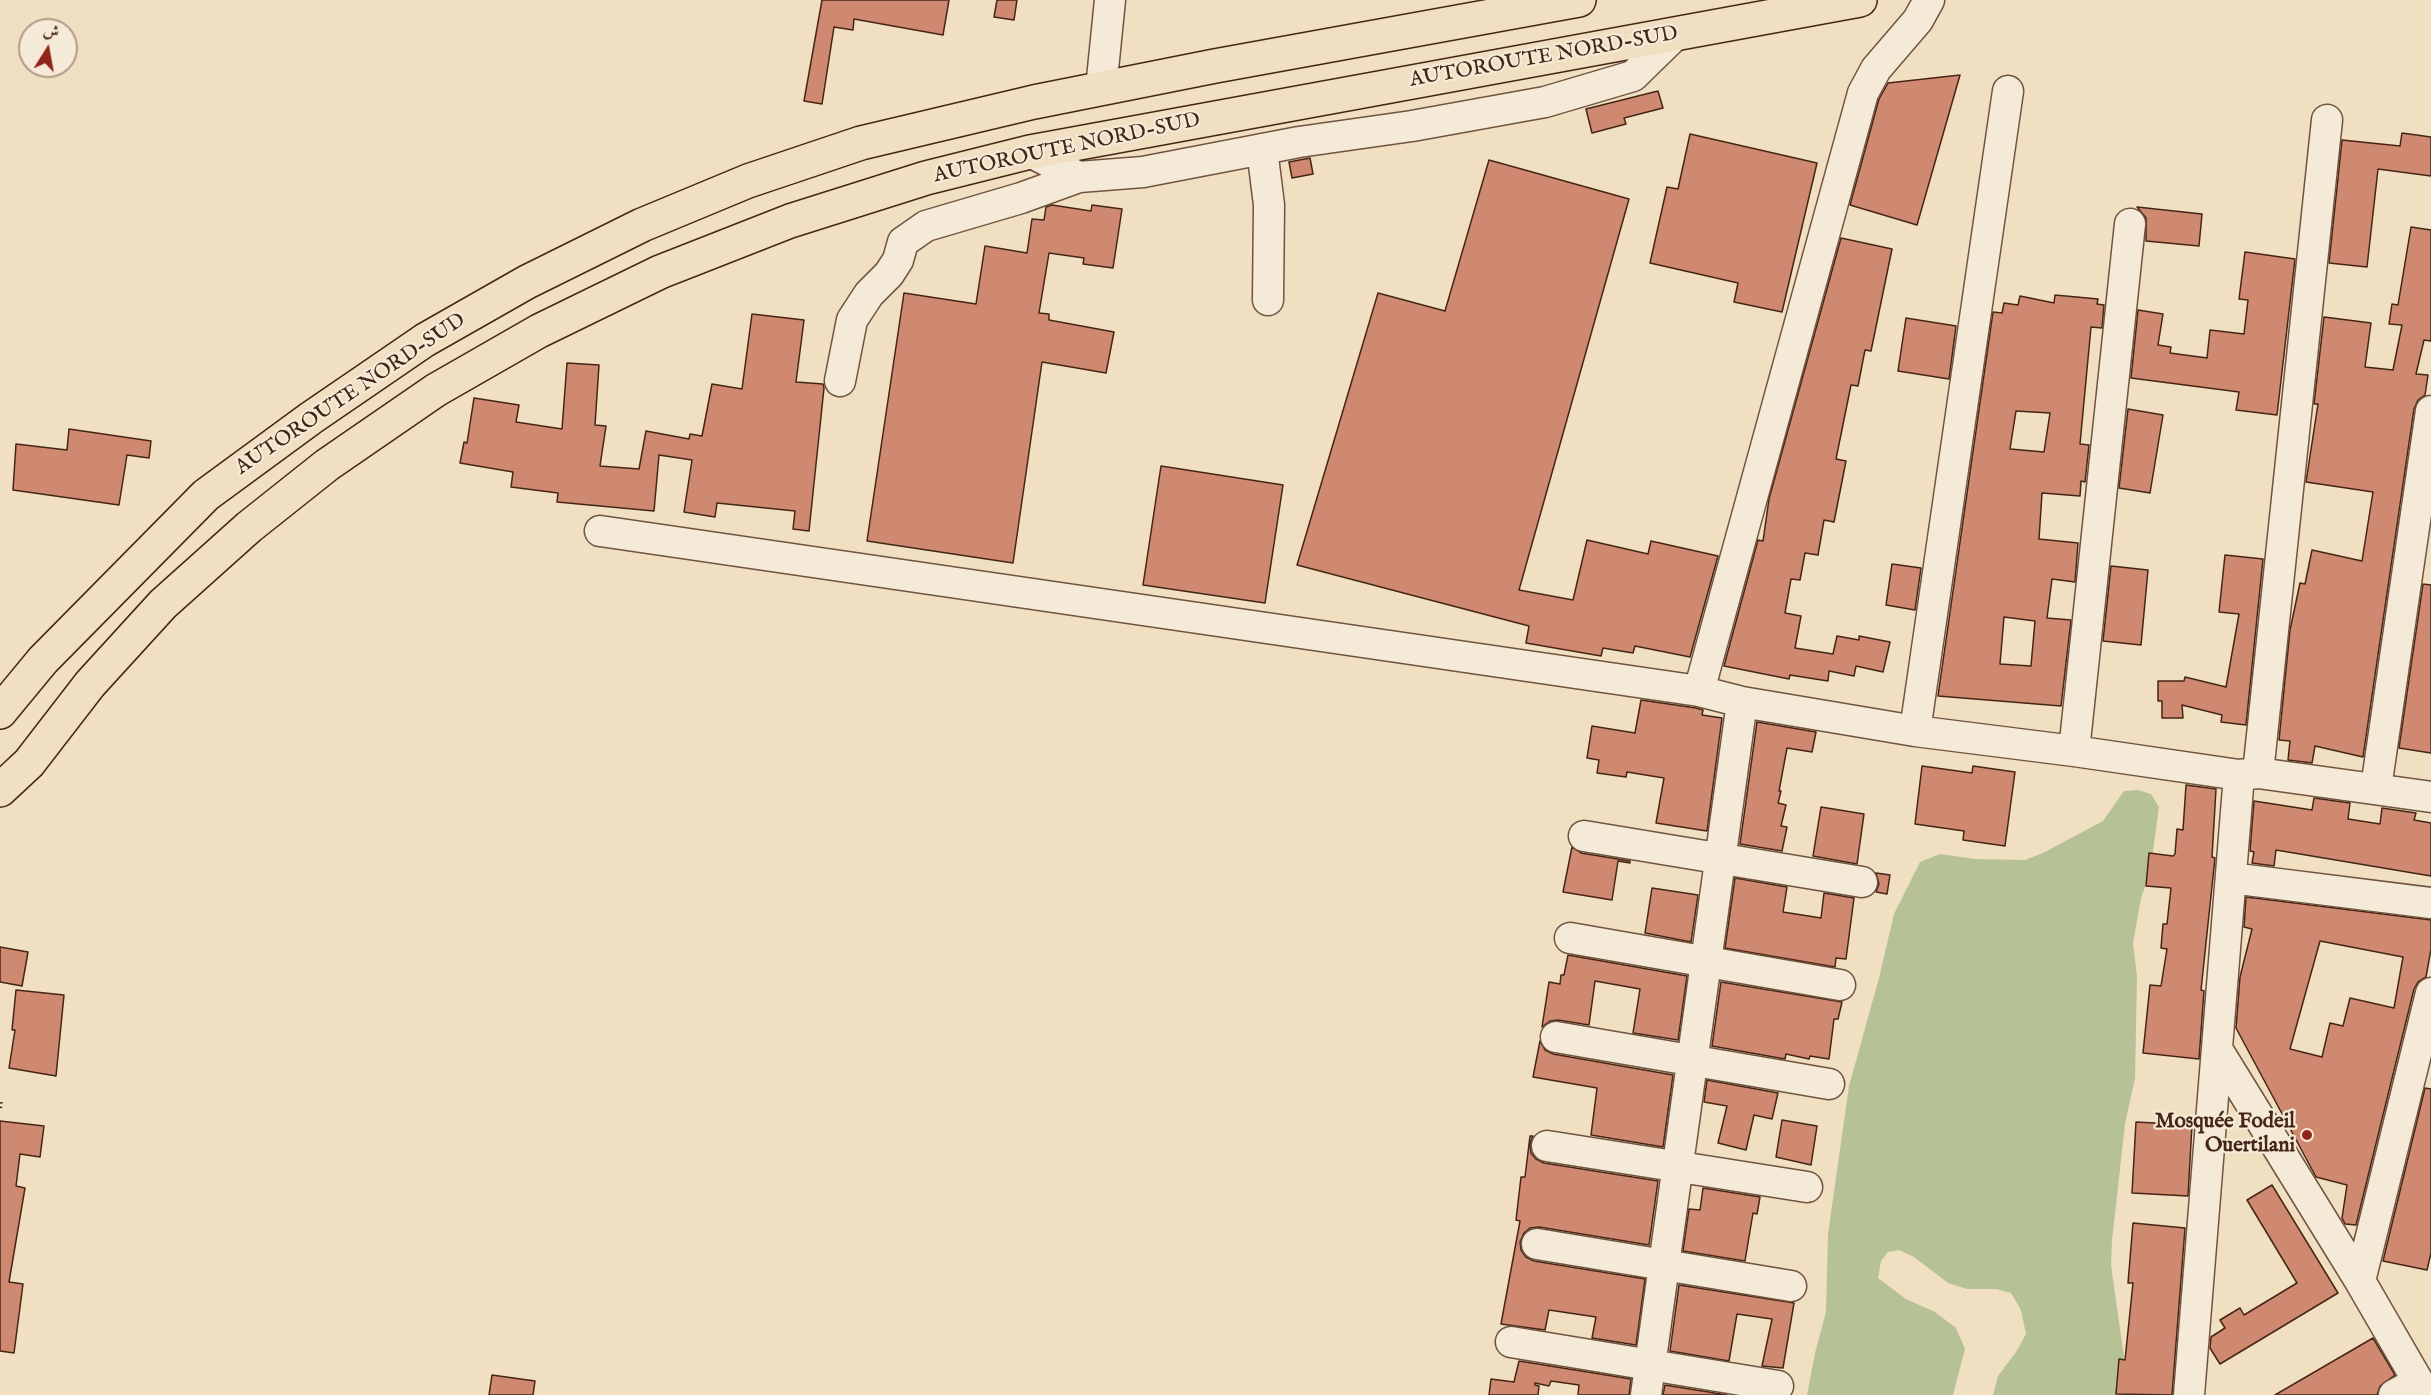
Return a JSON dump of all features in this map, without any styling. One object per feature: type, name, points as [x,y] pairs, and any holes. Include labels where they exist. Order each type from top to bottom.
[{"type":"highway","name":"AUTOROUTE NORD-SUD","points":[[0,712],[43,660],[206,495],[311,418],[425,340],[527,282],[642,225],[748,181],[861,143],[1034,102],[1580,0]]},
{"type":"highway","name":"AUTOROUTE NORD-SUD","points":[[0,790],[29,763],[90,684],[163,604],[249,527],[327,465],[436,390],[539,331],[660,272],[790,221],[926,178],[1030,152],[1860,0]]},
{"type":"street","points":[[1101,89],[1110,0]]},
{"type":"street","points":[[1699,691],[1863,93],[1876,69],[1918,20],[1929,0]]},
{"type":"street","points":[[840,381],[852,320],[869,294],[889,274],[898,260],[903,242],[926,226],[1021,198],[1078,177],[1143,172],[1262,149],[1412,126],[1545,102],[1633,76],[1676,33]]},
{"type":"street","points":[[1915,731],[2007,91]]},
{"type":"street","points":[[2189,1395],[2230,878],[2248,774],[2328,120]]},
{"type":"street","points":[[1262,149],[1269,205],[1268,300]]},
{"type":"street","points":[[1030,152],[1078,177]]},
{"type":"street","points":[[2074,751],[2130,224]]},
{"type":"street","points":[[2376,788],[2431,411]]},
{"type":"street","points":[[600,531],[1699,691],[1742,702],[1915,731],[2431,796]]},
{"type":"street","points":[[1646,1395],[1742,702]]},
{"type":"street","points":[[1584,836],[1862,882]]},
{"type":"street","points":[[2230,878],[2431,903]]},
{"type":"street","points":[[1570,938],[1840,985]]},
{"type":"street","points":[[2360,1281],[2431,993]]},
{"type":"street","points":[[1556,1037],[1829,1084]]},
{"type":"street","points":[[2217,1049],[2360,1281],[2413,1390]]},
{"type":"street","points":[[1547,1146],[1807,1187]]},
{"type":"street","points":[[1537,1244],[1791,1286]]},
{"type":"street","points":[[1511,1342],[1778,1386]]},
{"type":"path","points":[[0,1108],[1,1100]]},
{"type":"green space","points":[[2138,790],[2151,794],[2159,807],[2150,873],[2141,898],[2133,943],[2137,976],[2135,1078],[2125,1124],[2112,1241],[2111,1265],[2124,1357],[2120,1395],[1993,1395],[1998,1376],[2026,1334],[2021,1310],[2011,1293],[1996,1289],[1967,1289],[1948,1283],[1914,1257],[1899,1250],[1888,1252],[1881,1261],[1878,1278],[1906,1299],[1935,1312],[1956,1328],[1965,1349],[1953,1395],[1807,1395],[1826,1312],[1828,1234],[1849,1086],[1894,914],[1920,862],[1940,854],[1975,859],[2025,860],[2103,821],[2124,791]]},
{"type":"building","points":[[822,0],[949,0],[943,35],[854,19],[853,30],[834,27],[822,104],[804,101]]},
{"type":"building","points":[[997,0],[1017,0],[1014,20],[994,17]]},
{"type":"building","points":[[1960,75],[1917,225],[1850,205],[1879,99],[1888,83]]},
{"type":"building","points":[[1658,91],[1663,108],[1624,118],[1626,124],[1592,133],[1586,109]]},
{"type":"building","points":[[2402,133],[2431,137],[2431,176],[2378,169],[2367,267],[2329,263],[2342,140],[2400,146]]},
{"type":"building","points":[[1690,134],[1817,163],[1782,312],[1734,302],[1738,283],[1650,263],[1667,187],[1678,189]]},
{"type":"building","points":[[1310,158],[1313,174],[1292,178],[1289,162]]},
{"type":"building","points":[[1489,160],[1629,199],[1519,590],[1573,600],[1587,540],[1648,554],[1651,541],[1718,556],[1690,657],[1635,646],[1633,653],[1603,648],[1601,656],[1526,643],[1529,626],[1297,565],[1378,293],[1445,311]]},
{"type":"building","points":[[1052,205],[1091,211],[1092,205],[1122,209],[1113,268],[1083,264],[1084,258],[1049,253],[1039,313],[1049,314],[1049,320],[1114,332],[1106,373],[1042,362],[1013,563],[867,541],[904,293],[976,304],[985,246],[1027,253],[1032,219],[1044,220],[1046,207]]},
{"type":"building","points":[[2137,207],[2202,214],[2199,246],[2146,241],[2146,218]]},
{"type":"building","points":[[2411,227],[2431,230],[2431,341],[2424,340],[2416,374],[2428,375],[2425,395],[2418,400],[2414,409],[2363,757],[2315,746],[2312,763],[2288,760],[2290,741],[2279,740],[2290,630],[2300,583],[2305,584],[2312,550],[2362,561],[2373,492],[2306,482],[2318,404],[2314,404],[2324,317],[2371,323],[2365,367],[2393,370],[2402,325],[2389,324],[2392,304],[2398,305]]},
{"type":"building","points":[[1841,238],[1892,249],[1871,351],[1865,350],[1858,386],[1851,385],[1836,459],[1846,461],[1834,522],[1824,520],[1818,555],[1805,553],[1800,580],[1791,579],[1785,613],[1801,616],[1795,648],[1833,654],[1837,636],[1859,640],[1859,636],[1890,642],[1883,672],[1856,666],[1854,676],[1829,671],[1828,681],[1790,675],[1789,679],[1724,666],[1758,540],[1763,541],[1769,499]]},
{"type":"building","points":[[2245,252],[2295,259],[2277,415],[2236,410],[2239,392],[2131,378],[2138,310],[2163,314],[2158,345],[2171,347],[2170,353],[2207,358],[2210,330],[2244,334],[2248,300],[2239,299]]},
{"type":"building","points":[[2055,295],[2098,299],[2097,304],[2104,305],[2102,328],[2091,327],[2080,444],[2089,445],[2085,482],[2081,481],[2080,496],[2042,493],[2039,539],[2078,543],[2075,582],[2052,579],[2047,618],[2071,620],[2061,706],[1938,696],[1993,312],[2002,313],[2004,303],[2018,305],[2020,296],[2054,303]],"holes":[[[2016,411],[2050,413],[2044,452],[2010,449]],[[2004,617],[2035,621],[2031,666],[2000,664]]]},
{"type":"building","points":[[752,314],[804,320],[796,382],[823,384],[809,531],[793,529],[795,511],[717,503],[715,517],[684,512],[692,460],[659,455],[654,511],[557,502],[558,493],[511,487],[513,472],[460,463],[464,442],[467,443],[474,398],[519,405],[516,422],[562,429],[567,363],[599,365],[595,425],[606,426],[600,466],[639,469],[646,431],[689,439],[690,434],[702,436],[712,384],[742,389]]},
{"type":"building","points":[[1906,318],[1956,326],[1949,379],[1898,371]]},
{"type":"building","points":[[2128,409],[2163,415],[2150,493],[2119,488]]},
{"type":"building","points":[[69,429],[151,441],[149,458],[127,455],[119,505],[13,490],[16,444],[67,450]]},
{"type":"building","points":[[1161,466],[1283,485],[1265,603],[1143,585]]},
{"type":"building","points":[[2225,555],[2263,559],[2246,725],[2221,722],[2222,715],[2182,705],[2183,718],[2162,718],[2162,701],[2158,701],[2158,681],[2184,681],[2185,677],[2226,687],[2239,614],[2219,612]]},
{"type":"building","points":[[1892,564],[1921,568],[1915,610],[1886,605]]},
{"type":"building","points":[[2111,566],[2148,570],[2141,645],[2103,641]]},
{"type":"building","points":[[2423,584],[2431,585],[2431,753],[2399,748]]},
{"type":"building","points":[[1641,700],[1696,708],[1703,710],[1702,715],[1722,718],[1707,831],[1656,823],[1664,778],[1627,772],[1626,777],[1597,773],[1599,760],[1587,758],[1592,726],[1635,733]]},
{"type":"building","points":[[1757,722],[1816,732],[1812,752],[1787,748],[1778,803],[1786,805],[1781,826],[1787,827],[1782,851],[1740,844]]},
{"type":"building","points":[[1922,766],[1972,773],[1973,766],[2015,772],[2005,846],[1963,840],[1964,831],[1915,824]]},
{"type":"building","points":[[2186,785],[2216,789],[2212,857],[2215,858],[2201,990],[2204,991],[2199,1059],[2143,1053],[2150,985],[2161,986],[2167,949],[2161,948],[2163,924],[2167,924],[2171,888],[2146,886],[2149,853],[2173,856],[2175,854],[2177,829],[2183,830]]},
{"type":"building","points":[[2314,798],[2350,803],[2348,819],[2380,824],[2382,808],[2416,813],[2414,820],[2431,823],[2431,876],[2276,850],[2274,866],[2252,863],[2254,852],[2250,851],[2254,801],[2312,810]]},
{"type":"building","points":[[1821,807],[1864,814],[1857,864],[1813,856]]},
{"type":"building","points":[[1572,847],[1581,853],[1630,861],[1630,863],[1618,861],[1612,900],[1563,892]]},
{"type":"building","points":[[1876,873],[1890,875],[1887,894],[1876,892],[1879,884]]},
{"type":"building","points":[[1735,878],[1787,887],[1783,912],[1821,918],[1824,893],[1854,898],[1846,959],[1836,958],[1835,967],[1725,948]]},
{"type":"building","points":[[1652,888],[1698,895],[1691,942],[1645,933]]},
{"type":"building","points":[[2246,897],[2431,920],[2431,949],[2426,977],[2418,982],[2414,989],[2356,1225],[2345,1224],[2342,1218],[2347,1185],[2316,1177],[2236,1028],[2240,977],[2252,929],[2244,927]],"holes":[[[2320,941],[2403,957],[2394,1008],[2350,998],[2343,1026],[2330,1023],[2322,1057],[2290,1049]]]},
{"type":"building","points":[[0,947],[28,952],[22,986],[0,982]]},
{"type":"building","points":[[1568,955],[1687,976],[1678,1040],[1633,1033],[1640,989],[1595,981],[1589,1025],[1558,1020],[1550,1021],[1542,1027],[1549,982],[1560,984]]},
{"type":"building","points":[[1721,982],[1842,1002],[1838,1019],[1834,1019],[1829,1059],[1810,1056],[1809,1059],[1786,1054],[1785,1059],[1712,1046]]},
{"type":"building","points":[[16,990],[64,995],[56,1076],[9,1068],[15,1030],[12,1030]]},
{"type":"building","points":[[1540,1041],[1545,1050],[1553,1054],[1673,1075],[1663,1147],[1591,1135],[1597,1088],[1533,1077]]},
{"type":"building","points":[[1707,1080],[1778,1093],[1772,1119],[1754,1115],[1746,1150],[1718,1143],[1727,1106],[1704,1102]]},
{"type":"building","points":[[2425,1088],[2431,1089],[2431,1253],[2427,1270],[2383,1261]]},
{"type":"building","points":[[1782,1120],[1817,1126],[1811,1165],[1776,1157]]},
{"type":"building","points":[[0,1121],[44,1126],[40,1157],[20,1154],[16,1186],[25,1188],[9,1282],[23,1284],[14,1353],[0,1351]]},
{"type":"building","points":[[2136,1122],[2192,1125],[2188,1196],[2132,1193]]},
{"type":"building","points":[[1530,1136],[1533,1136],[1530,1144],[1531,1153],[1544,1163],[1658,1181],[1649,1245],[1539,1227],[1530,1228],[1524,1233],[1520,1242],[1521,1250],[1526,1257],[1534,1261],[1645,1279],[1636,1345],[1592,1338],[1596,1317],[1549,1310],[1545,1330],[1501,1324],[1520,1221],[1516,1220],[1521,1177],[1525,1177]]},
{"type":"building","points":[[2272,1185],[2338,1293],[2220,1364],[2210,1348],[2211,1337],[2225,1328],[2220,1320],[2240,1308],[2244,1315],[2297,1283],[2247,1200]]},
{"type":"building","points":[[1703,1188],[1760,1197],[1757,1214],[1753,1213],[1745,1261],[1683,1251],[1689,1209],[1700,1210]]},
{"type":"building","points":[[2133,1223],[2185,1228],[2172,1395],[2116,1394],[2119,1359],[2125,1360],[2133,1283],[2128,1283]]},
{"type":"building","points":[[1679,1285],[1794,1303],[1783,1368],[1762,1366],[1772,1319],[1737,1314],[1729,1361],[1670,1351]]},
{"type":"building","points":[[2373,1338],[2395,1375],[2380,1386],[2377,1395],[2275,1395]]},
{"type":"building","points":[[1519,1361],[1631,1379],[1629,1395],[1578,1395],[1579,1385],[1551,1381],[1549,1386],[1535,1383],[1539,1386],[1538,1395],[1489,1395],[1491,1379],[1514,1382]]},
{"type":"building","points":[[492,1375],[535,1381],[533,1395],[489,1395]]},
{"type":"building","points":[[1665,1385],[1727,1395],[1663,1395]]},
{"type":"place","name":"Mosquée Fodeil Ouertilani","points":[[2307,1135]]}]
